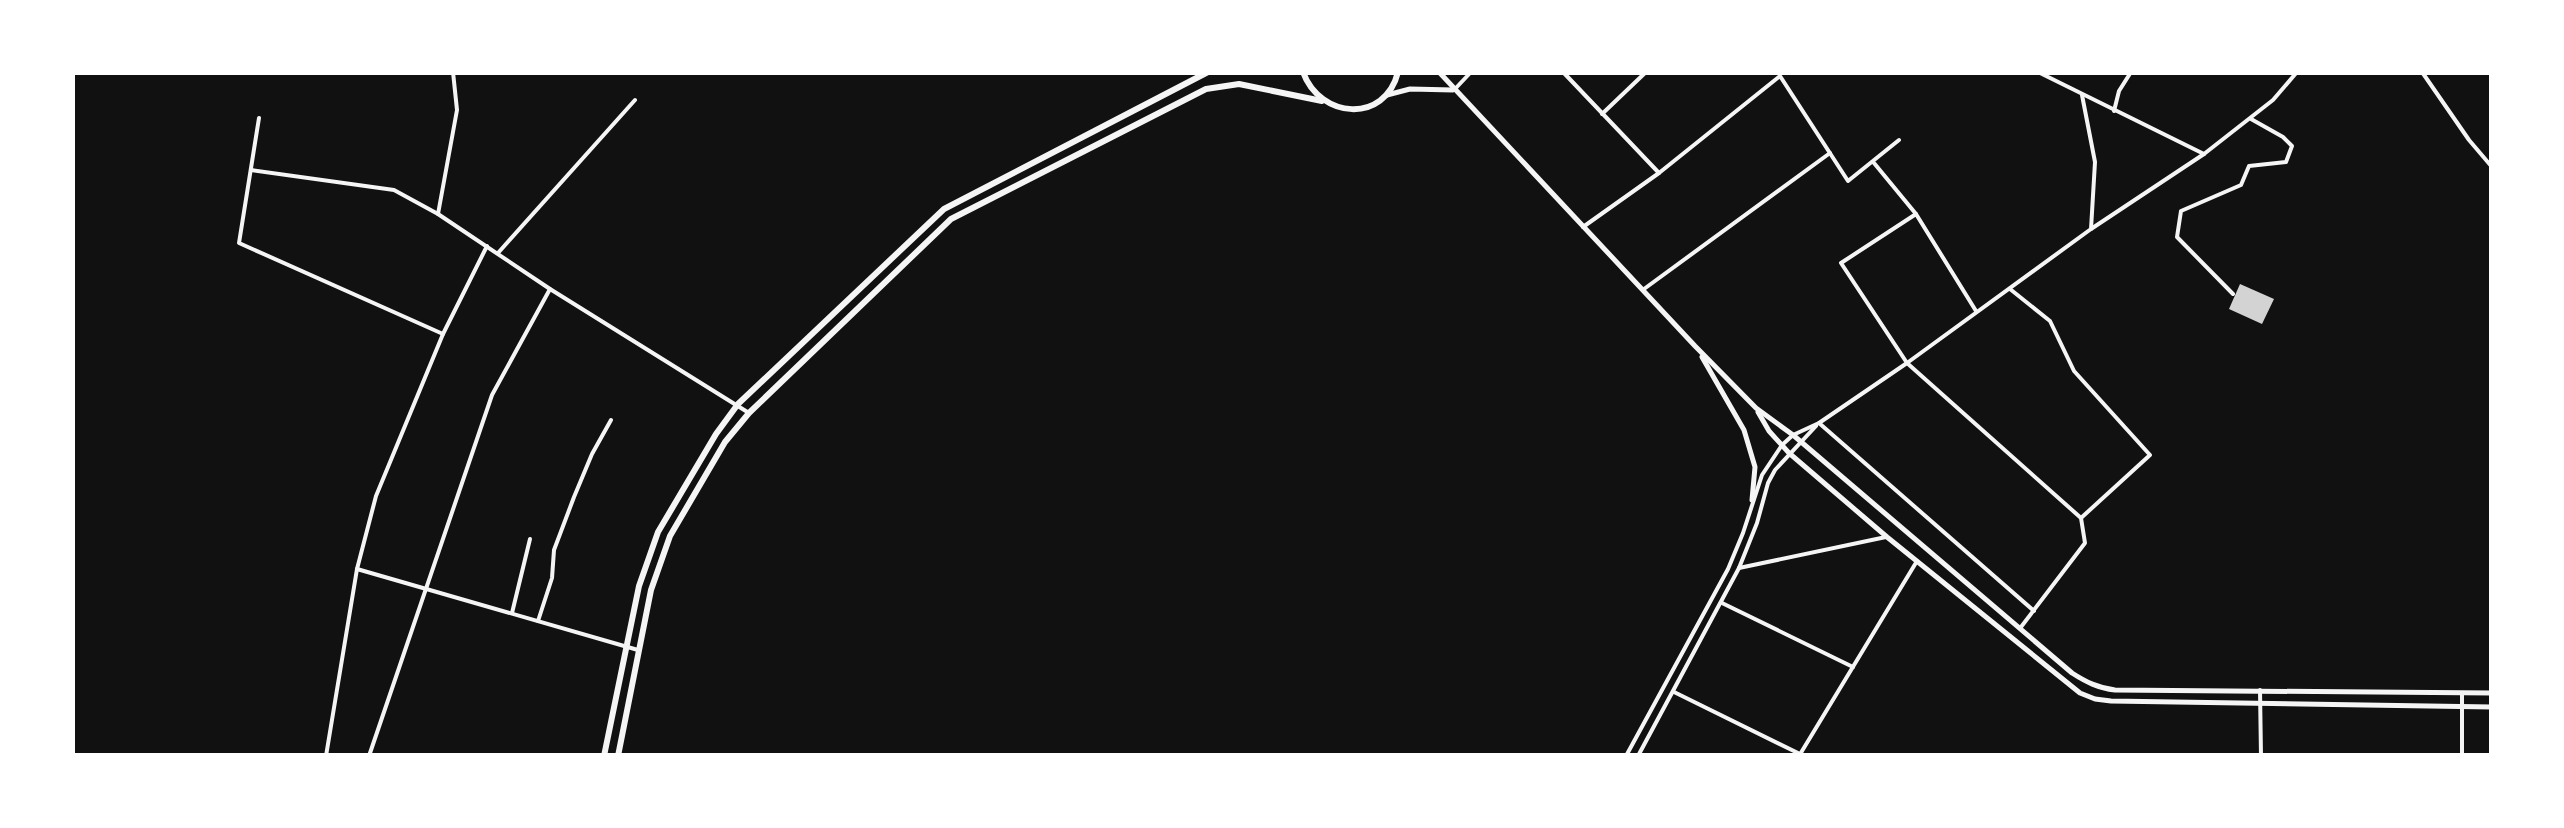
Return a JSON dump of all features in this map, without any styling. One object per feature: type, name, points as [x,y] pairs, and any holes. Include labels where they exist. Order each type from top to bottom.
[{"type":"main road","points":[[604,756],[639,586],[658,532],[738,404],[944,208],[1208,72]]},
{"type":"main road","points":[[1303,72],[1310,90],[1322,101]]},
{"type":"main road","points":[[618,756],[651,590],[670,536],[726,442],[749,413],[951,219],[1206,89],[1239,84],[1356,110],[1387,95],[1398,72]]},
{"type":"street","points":[[438,214],[457,110],[453,72]]},
{"type":"street","points":[[1439,72],[1756,408],[1793,435],[2072,673],[2099,688],[2115,690],[2492,694]]},
{"type":"street","points":[[1387,95],[1410,89],[1454,90],[1471,72]]},
{"type":"street","points":[[1563,72],[1659,173]]},
{"type":"street","points":[[1602,114],[1646,72]]},
{"type":"street","points":[[2038,72],[2204,154]]},
{"type":"street","points":[[2114,111],[2119,91],[2131,72]]},
{"type":"street","points":[[1626,756],[1728,570],[1762,475],[1782,445],[1907,363],[2091,229],[2204,154],[2273,100],[2297,72]]},
{"type":"street","points":[[2422,72],[2492,167]]},
{"type":"street","points":[[1583,227],[1659,173],[1780,76],[1848,181],[1899,140]]},
{"type":"street","points":[[2082,95],[2096,162],[2091,229]]},
{"type":"street","points":[[498,253],[635,100]]},
{"type":"street","points":[[259,118],[239,243],[443,334]]},
{"type":"street","points":[[2233,294],[2177,237],[2178,216],[2181,211],[2241,185],[2249,166],[2286,162],[2292,146],[2283,136],[2250,118]]},
{"type":"street","points":[[1642,291],[1830,153]]},
{"type":"street","points":[[1872,162],[1916,214],[1976,311]]},
{"type":"street","points":[[251,170],[394,190],[438,214],[749,413]]},
{"type":"street","points":[[1916,214],[1840,263],[1907,363],[2082,518],[2085,543],[2020,628]]},
{"type":"street","points":[[326,756],[357,570],[376,496],[443,334],[487,246]]},
{"type":"street","points":[[2010,288],[2050,321],[2074,371],[2150,454],[2082,518]]},
{"type":"street","points":[[369,756],[492,396],[550,289]]},
{"type":"street","points":[[1695,346],[1744,430],[1755,467],[1752,500]]},
{"type":"street","points":[[1756,408],[1768,431],[1789,453],[2057,677],[2095,699],[2492,707]]},
{"type":"street","points":[[538,620],[552,578],[554,550],[592,454],[611,420]]},
{"type":"street","points":[[1638,756],[1739,568],[1768,483],[1789,453],[1819,423]]},
{"type":"street","points":[[1819,423],[2034,611]]},
{"type":"street","points":[[1739,568],[1887,537]]},
{"type":"street","points":[[512,613],[530,539]]},
{"type":"street","points":[[1674,692],[1800,755],[1916,562]]},
{"type":"street","points":[[357,570],[638,650]]},
{"type":"street","points":[[1721,603],[1853,667]]},
{"type":"street","points":[[2260,690],[2260,756]]},
{"type":"street","points":[[2462,694],[2462,756]]},
{"type":"building","points":[[2240,284],[2274,299],[2262,324],[2229,309]]}]
